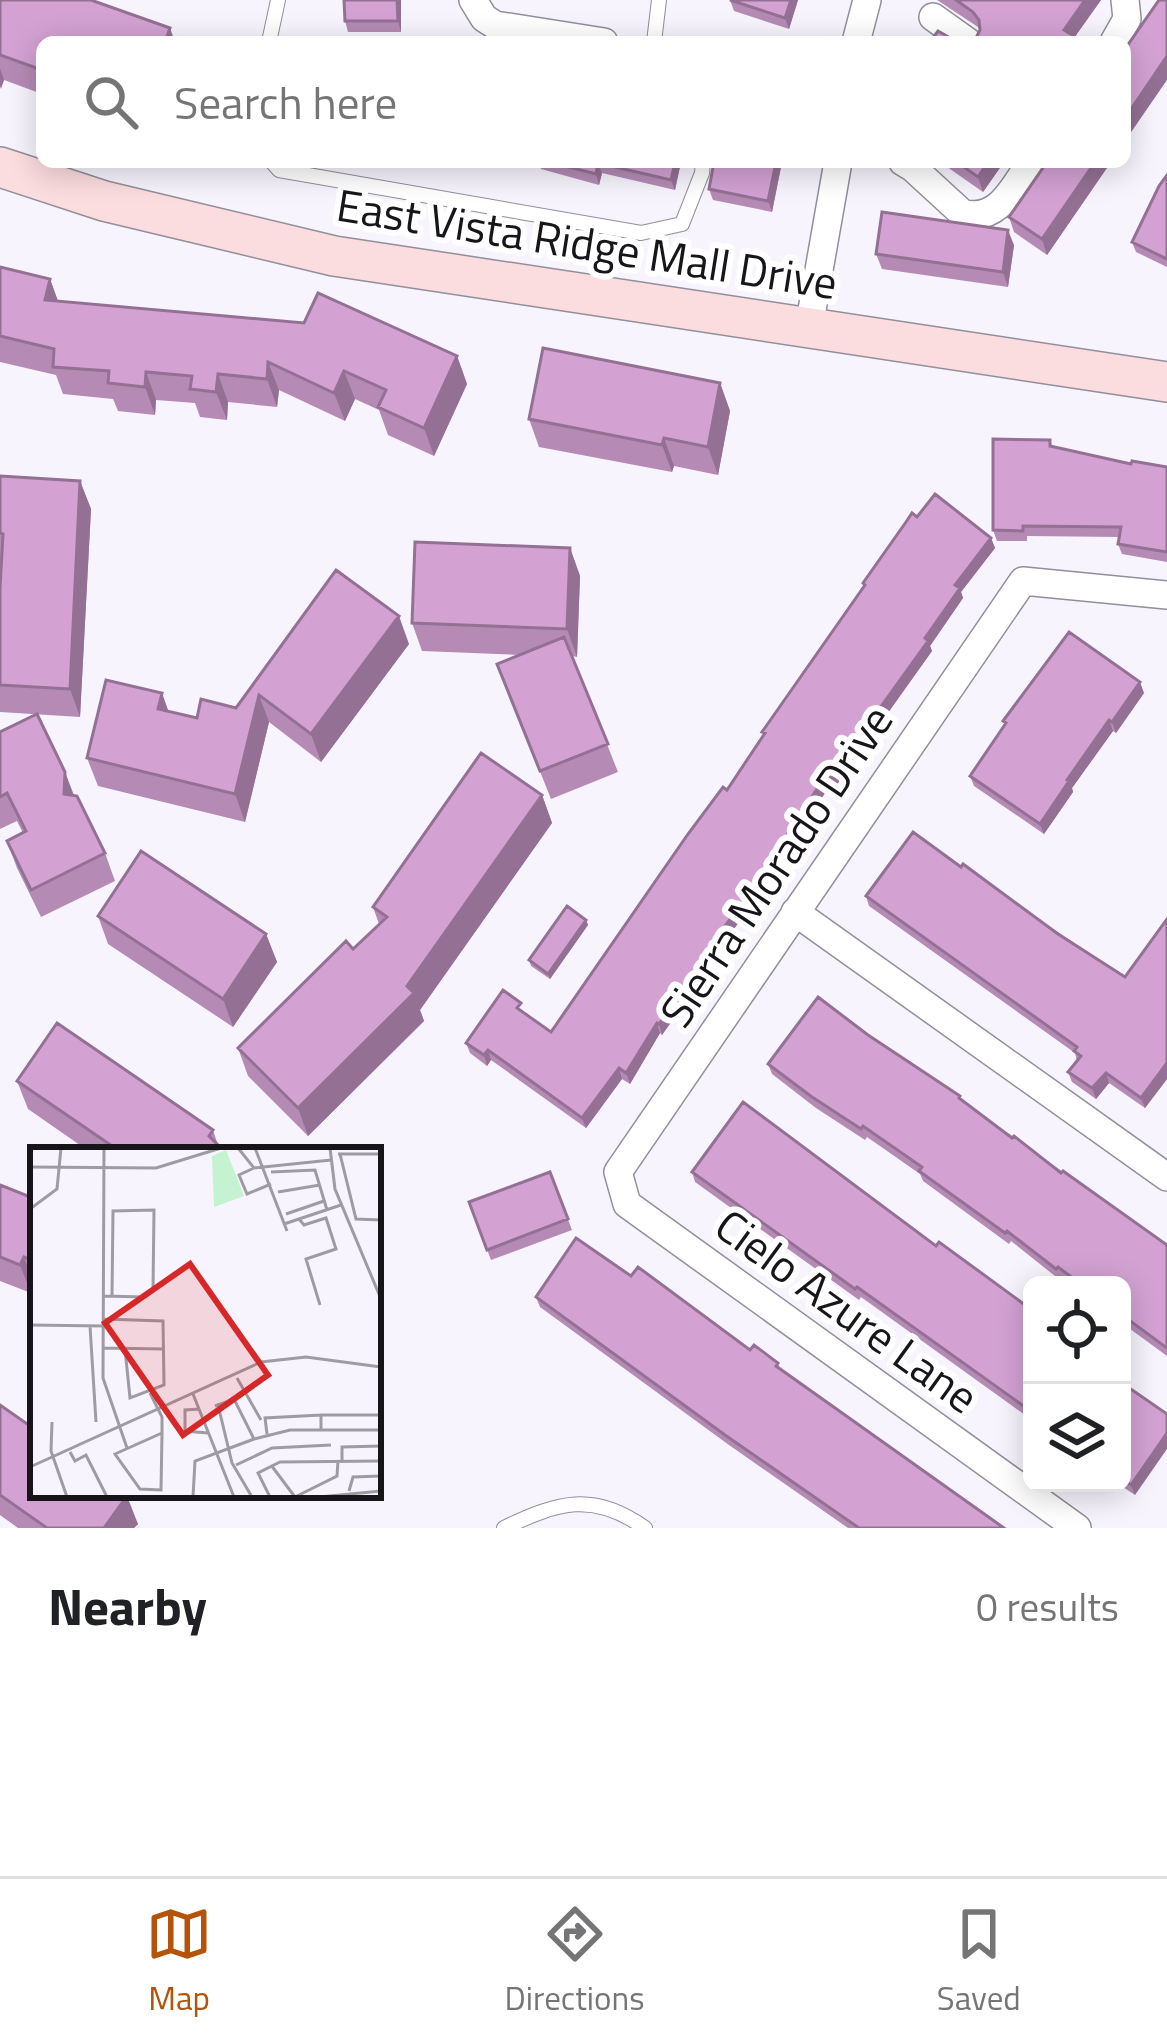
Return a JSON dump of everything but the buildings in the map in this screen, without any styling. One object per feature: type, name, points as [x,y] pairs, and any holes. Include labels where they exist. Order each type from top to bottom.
[{"type":"main road","name":"East Vista Ridge Mall Drive","points":[[0,167],[104,201],[334,256],[1167,382]]},
{"type":"street","points":[[473,0],[495,26],[563,36]]},
{"type":"street","points":[[858,36],[867,0]]},
{"type":"street","points":[[1117,36],[1127,19],[1125,0]]},
{"type":"street","points":[[933,17],[960,36]]},
{"type":"street","points":[[809,327],[837,168]]},
{"type":"street","points":[[914,168],[971,216],[986,214],[1002,203],[1027,168]]},
{"type":"street","name":"Sierra Morado Drive","points":[[627,1204],[618,1172],[1022,580],[1167,595]]},
{"type":"street","points":[[795,912],[1162,1162]]},
{"type":"street","name":"Cielo Azure Lane","points":[[627,1204],[1077,1528]]},
{"type":"lane","points":[[270,36],[278,0]]},
{"type":"lane","points":[[655,36],[659,0]]},
{"type":"lane","points":[[277,168],[641,233],[682,224],[702,168]]},
{"type":"lane","points":[[504,1528],[574,1504],[605,1505],[645,1528]]}]
